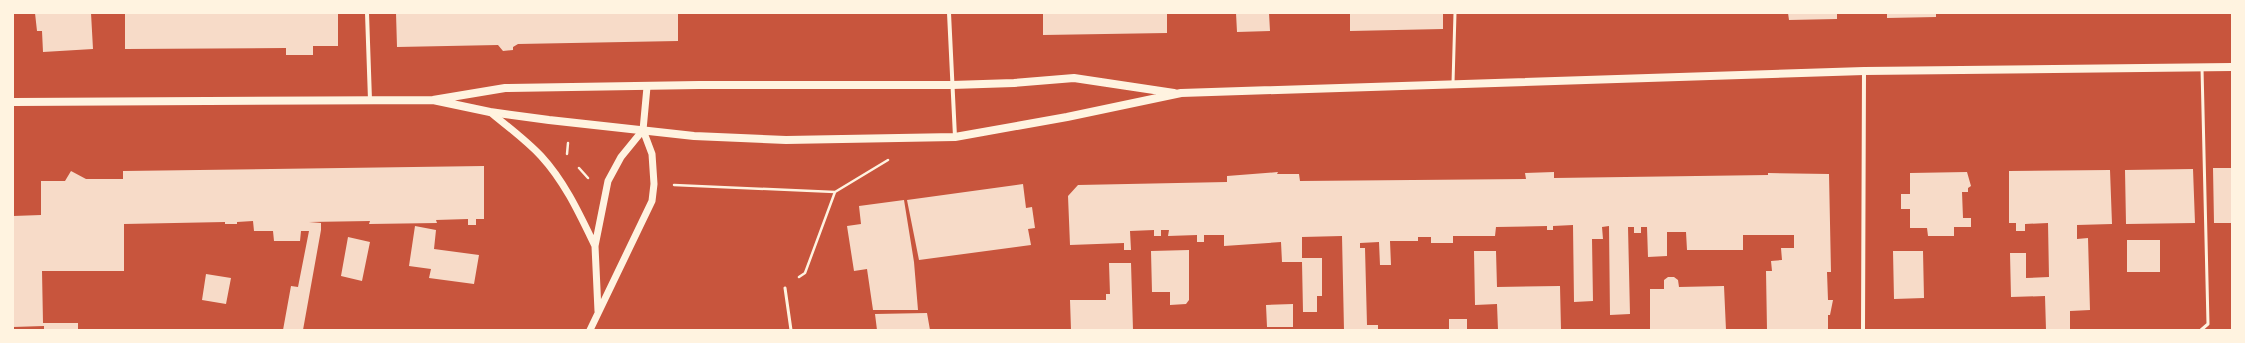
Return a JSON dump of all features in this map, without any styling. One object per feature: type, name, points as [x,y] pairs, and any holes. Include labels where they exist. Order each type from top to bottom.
[{"type":"main road","points":[[433,100],[490,112],[694,136],[786,140],[955,137],[1067,117],[1181,94],[1864,71],[2202,66],[2232,67]]},
{"type":"main road","points":[[13,102],[433,100],[505,88],[700,85],[952,85],[1014,83],[1074,78],[1181,94]]},
{"type":"street","points":[[367,13],[370,100]]},
{"type":"street","points":[[949,14],[955,137]]},
{"type":"street","points":[[1863,330],[1864,71]]},
{"type":"street","points":[[590,330],[652,200],[654,184],[652,154],[643,130],[647,87]]},
{"type":"street","points":[[490,112],[541,156],[557,176],[574,203],[595,246]]},
{"type":"street","points":[[598,311],[595,246],[608,181],[621,156],[643,130]]},
{"type":"lane","points":[[944,13],[949,14]]},
{"type":"lane","points":[[1453,84],[1455,13]]},
{"type":"lane","points":[[2201,330],[2208,324],[2202,66]]},
{"type":"lane","points":[[785,288],[791,330]]},
{"type":"path","points":[[654,184],[835,192],[895,157]]},
{"type":"path","points":[[785,288],[805,272],[835,192]]},
{"type":"building","points":[[35,13],[91,13],[93,49],[43,52],[42,31],[37,31]]},
{"type":"building","points":[[125,13],[338,13],[338,46],[313,46],[313,55],[286,55],[286,48],[125,49]]},
{"type":"building","points":[[396,13],[678,13],[678,41],[518,44],[513,47],[513,50],[503,51],[498,45],[397,47]]},
{"type":"building","points":[[1043,13],[1167,13],[1167,33],[1043,35]]},
{"type":"building","points":[[1236,13],[1269,13],[1270,31],[1237,32]]},
{"type":"building","points":[[1350,13],[1443,13],[1443,29],[1350,31]]},
{"type":"building","points":[[1788,13],[1837,13],[1837,19],[1789,20]]},
{"type":"building","points":[[1887,13],[1936,13],[1936,17],[1887,18]]},
{"type":"building","points":[[484,166],[484,219],[476,219],[476,225],[468,225],[468,219],[436,220],[437,223],[369,224],[370,221],[309,222],[321,223],[321,230],[303,330],[283,330],[291,286],[298,287],[309,231],[301,231],[300,241],[274,241],[273,231],[254,231],[253,221],[237,222],[237,224],[225,224],[225,222],[124,224],[124,271],[42,271],[43,323],[78,323],[78,330],[44,330],[44,326],[13,327],[13,216],[41,215],[41,181],[65,181],[71,171],[86,179],[123,179],[123,171]]},
{"type":"building","points":[[2213,168],[2232,168],[2232,223],[2214,223]]},
{"type":"building","points":[[2193,169],[2195,223],[2126,224],[2125,170]]},
{"type":"building","points":[[2110,170],[2112,224],[2077,225],[2077,239],[2088,238],[2090,310],[2070,311],[2070,330],[2046,330],[2045,296],[2011,297],[2010,253],[2026,253],[2026,278],[2049,277],[2048,223],[2025,224],[2025,231],[2016,231],[2016,223],[2009,223],[2009,171]]},
{"type":"building","points":[[1278,172],[1277,174],[1299,174],[1300,181],[1526,179],[1525,173],[1554,172],[1554,178],[1768,175],[1768,173],[1829,174],[1831,272],[1827,272],[1828,300],[1833,300],[1830,315],[1828,315],[1828,330],[1767,330],[1766,271],[1772,271],[1771,261],[1782,260],[1781,248],[1794,248],[1794,235],[1743,235],[1743,250],[1687,250],[1686,232],[1667,232],[1667,256],[1648,257],[1647,227],[1641,227],[1641,233],[1634,233],[1634,227],[1628,227],[1630,314],[1610,315],[1609,226],[1602,227],[1603,239],[1592,239],[1593,301],[1574,302],[1573,225],[1553,226],[1553,230],[1547,230],[1547,226],[1496,227],[1495,236],[1453,236],[1453,243],[1431,243],[1431,237],[1418,237],[1418,241],[1390,241],[1391,265],[1380,265],[1379,242],[1360,243],[1360,248],[1365,248],[1367,325],[1378,325],[1378,330],[1344,330],[1342,236],[1302,237],[1302,258],[1322,258],[1322,296],[1317,296],[1317,312],[1303,312],[1302,262],[1282,262],[1281,242],[1224,246],[1224,235],[1204,235],[1204,242],[1197,242],[1197,235],[1168,236],[1169,230],[1161,230],[1161,236],[1154,236],[1154,230],[1130,231],[1131,250],[1124,250],[1124,243],[1070,245],[1068,196],[1078,185],[1227,182],[1227,176]]},
{"type":"building","points":[[1967,172],[1971,186],[1968,188],[1968,192],[1962,192],[1963,218],[1971,218],[1971,227],[1954,227],[1954,236],[1928,236],[1927,228],[1910,228],[1910,209],[1901,209],[1901,194],[1910,194],[1910,173]]},
{"type":"building","points":[[1023,184],[1026,208],[1032,207],[1035,228],[1028,229],[1031,245],[919,260],[907,200]]},
{"type":"building","points":[[904,200],[914,262],[918,310],[873,310],[867,269],[854,271],[847,226],[861,224],[859,206]]},
{"type":"building","points":[[415,226],[436,230],[434,249],[479,255],[474,284],[429,278],[431,269],[409,266]]},
{"type":"building","points":[[348,237],[370,242],[362,281],[341,276]]},
{"type":"building","points":[[2127,240],[2160,240],[2160,272],[2127,272]]},
{"type":"building","points":[[1189,250],[1189,300],[1186,304],[1170,305],[1170,292],[1152,292],[1151,251]]},
{"type":"building","points":[[1474,251],[1496,251],[1497,287],[1560,286],[1561,330],[1498,330],[1497,304],[1475,305]]},
{"type":"building","points":[[1893,251],[1923,251],[1924,298],[1894,299]]},
{"type":"building","points":[[1109,263],[1131,263],[1133,330],[1071,330],[1070,300],[1106,300],[1106,294],[1110,294]]},
{"type":"building","points":[[206,274],[231,278],[226,304],[202,300]]},
{"type":"building","points":[[1668,277],[1674,277],[1678,280],[1679,287],[1724,286],[1726,330],[1650,330],[1650,289],[1664,289],[1664,280]]},
{"type":"building","points":[[1293,304],[1293,327],[1267,327],[1266,305]]},
{"type":"building","points":[[927,313],[930,330],[877,330],[875,314]]},
{"type":"building","points":[[1449,319],[1467,319],[1467,330],[1449,330]]}]
